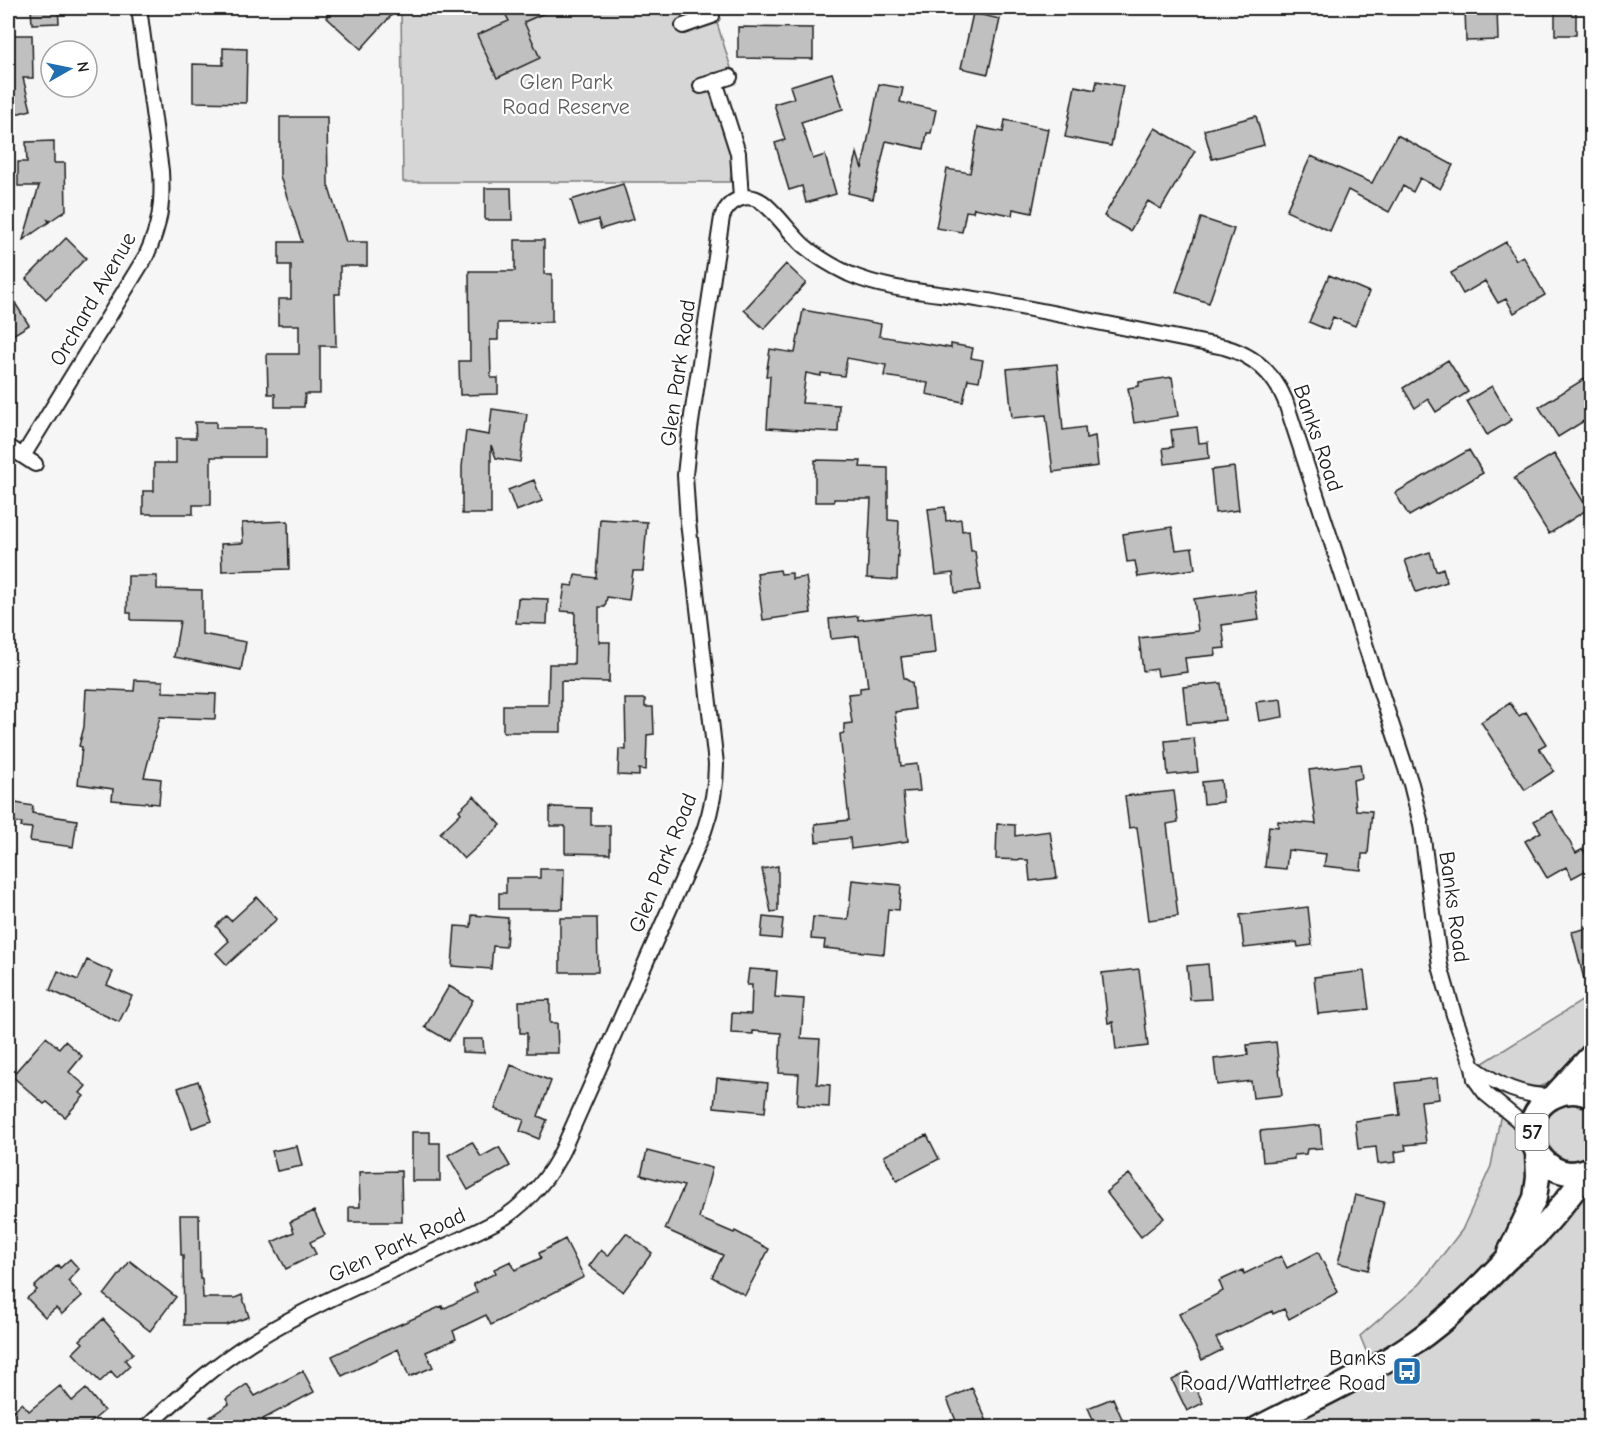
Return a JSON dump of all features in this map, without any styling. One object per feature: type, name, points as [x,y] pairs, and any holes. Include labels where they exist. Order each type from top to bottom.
[{"type":"main road","name":"57","points":[[1506,1260],[1535,1198],[1538,1177],[1531,1128],[1535,1114],[1592,1055]]},
{"type":"main road","name":"57","points":[[1555,1095],[1577,1092],[1592,1097]]},
{"type":"main road","name":"57","points":[[1534,1147],[1545,1163],[1555,1169],[1573,1173],[1591,1168]]},
{"type":"main road","name":"57","points":[[1258,1428],[1360,1376],[1414,1343],[1457,1309],[1506,1260],[1532,1239],[1591,1168]]},
{"type":"street","name":"Orchard Avenue","points":[[23,456],[141,264],[158,227],[161,211],[161,171],[139,8]]},
{"type":"street","points":[[683,26],[695,14],[712,16]]},
{"type":"street","points":[[701,86],[730,77]]},
{"type":"street","points":[[715,81],[738,153],[741,198]]},
{"type":"street","name":"Banks Road","points":[[741,198],[751,198],[762,202],[793,236],[814,254],[841,270],[867,281],[994,302],[1224,347],[1250,358],[1275,380],[1285,400],[1411,784],[1421,824],[1440,966],[1475,1079],[1486,1094],[1518,1120],[1534,1147]]},
{"type":"street","name":"Glen Park Road","points":[[146,1428],[210,1371],[261,1336],[332,1299],[505,1217],[529,1198],[556,1164],[697,847],[714,797],[716,764],[688,522],[685,475],[722,217],[731,202],[741,198]]},
{"type":"street","points":[[9,447],[35,464]]},
{"type":"street","points":[[1473,1067],[1494,1082],[1519,1092],[1533,1095],[1555,1095]]},
{"type":"green space","name":"Glen Park Road Reserve","points":[[401,8],[687,8],[686,16],[679,20],[683,34],[717,23],[731,68],[696,79],[701,94],[709,93],[714,97],[728,139],[731,160],[730,182],[403,182]]},
{"type":"green space","points":[[1591,995],[1591,1045],[1547,1084],[1532,1089],[1520,1086],[1480,1065]]},
{"type":"green space","points":[[1575,1104],[1591,1112],[1591,1151],[1577,1159],[1565,1159],[1554,1152],[1547,1142],[1545,1129],[1548,1118],[1558,1108]]},
{"type":"green space","points":[[1501,1113],[1519,1138],[1528,1165],[1529,1186],[1505,1241],[1482,1269],[1449,1301],[1413,1330],[1369,1358],[1360,1336],[1420,1284],[1462,1230],[1491,1166]]},
{"type":"green space","points":[[1591,1189],[1591,1427],[1277,1428],[1385,1374],[1443,1335],[1510,1276]]},
{"type":"building","points":[[31,8],[58,8],[59,23],[32,24]]},
{"type":"building","points":[[335,8],[398,8],[361,49],[326,17]]},
{"type":"building","points":[[502,8],[556,8],[524,22],[540,58],[497,78],[477,35],[509,21]]},
{"type":"building","points":[[1465,8],[1497,8],[1498,40],[1466,41]]},
{"type":"building","points":[[1555,8],[1576,8],[1576,35],[1555,35]]},
{"type":"building","points":[[973,13],[1000,19],[988,74],[961,68]]},
{"type":"building","points":[[738,27],[813,28],[813,59],[738,58]]},
{"type":"building","points":[[8,35],[32,35],[33,78],[23,78],[31,110],[8,116]]},
{"type":"building","points":[[223,48],[247,49],[246,103],[193,102],[193,64],[223,65]]},
{"type":"building","points":[[832,73],[843,109],[801,122],[813,159],[825,155],[836,194],[806,203],[802,186],[789,190],[775,143],[785,140],[774,104],[794,98],[790,86]]},
{"type":"building","points":[[1097,81],[1123,86],[1111,146],[1065,137],[1075,86],[1095,90]]},
{"type":"building","points":[[879,84],[903,88],[900,102],[936,110],[931,133],[927,133],[924,149],[886,141],[873,199],[848,193],[857,153],[862,169]]},
{"type":"building","points":[[1256,116],[1264,145],[1212,159],[1204,130]]},
{"type":"building","points":[[280,117],[327,117],[328,185],[346,242],[367,242],[367,266],[340,266],[340,294],[335,294],[336,346],[320,346],[320,394],[305,394],[304,407],[275,407],[275,394],[268,394],[267,354],[299,354],[299,325],[278,325],[278,299],[291,299],[291,265],[279,265],[279,242],[302,242],[280,176]]},
{"type":"building","points":[[1005,120],[1048,129],[1032,213],[1013,209],[1012,215],[974,208],[973,212],[966,211],[962,232],[936,228],[947,169],[970,173],[978,127],[1003,132]]},
{"type":"building","points":[[1155,128],[1195,151],[1161,209],[1148,201],[1130,231],[1104,216]]},
{"type":"building","points":[[1397,135],[1453,165],[1440,189],[1420,178],[1413,192],[1403,186],[1389,212],[1348,190],[1330,231],[1286,211],[1311,156],[1372,183]]},
{"type":"building","points":[[54,141],[54,163],[65,163],[66,210],[50,221],[48,220],[49,222],[23,240],[39,186],[18,186],[18,162],[27,162],[26,142]]},
{"type":"building","points":[[623,184],[634,219],[601,229],[598,220],[579,225],[571,200]]},
{"type":"building","points":[[485,188],[511,188],[512,220],[485,220]]},
{"type":"building","points":[[1201,218],[1234,229],[1209,303],[1176,292]]},
{"type":"building","points":[[66,238],[86,258],[46,299],[26,279]]},
{"type":"building","points":[[515,240],[544,240],[544,274],[552,274],[552,322],[498,323],[498,340],[490,340],[491,378],[498,378],[498,394],[460,395],[459,361],[470,361],[469,271],[515,271]]},
{"type":"building","points":[[1506,242],[1516,260],[1523,256],[1545,295],[1514,313],[1506,299],[1498,303],[1485,281],[1463,294],[1451,273]]},
{"type":"building","points":[[786,264],[806,283],[764,329],[744,310]]},
{"type":"building","points":[[1329,275],[1369,292],[1355,326],[1333,317],[1328,330],[1309,322]]},
{"type":"building","points":[[8,292],[29,325],[8,338]]},
{"type":"building","points":[[803,310],[881,324],[879,336],[951,348],[951,344],[973,348],[971,358],[983,360],[979,381],[968,379],[963,402],[926,394],[928,383],[884,376],[886,365],[847,358],[844,376],[821,373],[821,376],[806,373],[802,403],[839,405],[838,432],[767,428],[770,376],[766,376],[770,349],[795,353]]},
{"type":"building","points":[[1448,360],[1468,392],[1436,412],[1428,399],[1415,408],[1403,388]]},
{"type":"building","points":[[1057,364],[1063,430],[1085,427],[1086,438],[1095,436],[1098,466],[1053,472],[1046,415],[1012,418],[1007,369]]},
{"type":"building","points":[[1592,374],[1592,416],[1558,437],[1539,407]]},
{"type":"building","points":[[1172,377],[1178,416],[1134,423],[1128,388],[1139,386],[1139,382]]},
{"type":"building","points":[[1492,386],[1512,420],[1487,435],[1467,401]]},
{"type":"building","points":[[492,409],[527,414],[520,462],[496,458],[491,445],[491,514],[462,514],[462,467],[466,431],[489,435]]},
{"type":"building","points":[[195,422],[216,422],[216,428],[265,428],[265,457],[211,457],[211,505],[193,505],[193,514],[143,514],[143,491],[154,491],[154,463],[176,463],[176,438],[196,438]]},
{"type":"building","points":[[1197,427],[1199,443],[1208,442],[1209,458],[1165,464],[1163,448],[1173,447],[1171,430]]},
{"type":"building","points":[[1469,450],[1483,473],[1409,516],[1395,493]]},
{"type":"building","points":[[1554,454],[1588,509],[1549,534],[1514,478]]},
{"type":"building","points":[[815,460],[861,461],[860,467],[888,468],[888,520],[899,521],[897,580],[867,578],[871,499],[834,499],[834,502],[815,502]]},
{"type":"building","points":[[1234,467],[1239,510],[1215,513],[1211,470]]},
{"type":"building","points":[[534,480],[542,501],[516,511],[508,490]]},
{"type":"building","points":[[945,507],[946,521],[961,519],[962,531],[969,530],[971,551],[975,551],[980,590],[955,593],[953,573],[936,575],[928,509]]},
{"type":"building","points":[[600,519],[647,522],[643,571],[633,571],[629,600],[607,597],[605,607],[599,607],[599,642],[610,642],[609,682],[561,681],[561,732],[503,732],[503,705],[548,705],[549,664],[574,664],[575,612],[561,611],[565,585],[573,586],[575,575],[596,578]]},
{"type":"building","points":[[288,521],[289,569],[222,571],[221,544],[243,543],[242,523]]},
{"type":"building","points":[[1172,527],[1176,550],[1192,548],[1195,569],[1138,577],[1135,561],[1127,562],[1123,534]]},
{"type":"building","points":[[1430,552],[1436,571],[1443,568],[1447,582],[1416,592],[1405,560]]},
{"type":"building","points":[[780,570],[781,574],[792,573],[792,579],[806,577],[811,613],[763,620],[757,573]]},
{"type":"building","points":[[128,576],[157,576],[157,589],[202,590],[202,634],[246,642],[241,670],[174,657],[180,621],[131,620],[131,613],[127,613]]},
{"type":"building","points":[[1255,591],[1259,620],[1222,625],[1225,648],[1215,649],[1216,655],[1185,658],[1187,672],[1158,676],[1157,669],[1143,671],[1139,638],[1198,631],[1194,599]]},
{"type":"building","points":[[518,598],[548,599],[547,624],[516,623]]},
{"type":"building","points":[[931,612],[935,653],[901,657],[904,678],[912,683],[915,709],[895,712],[901,766],[917,764],[920,791],[903,792],[908,841],[851,849],[850,838],[816,842],[815,824],[849,820],[840,734],[844,733],[844,724],[852,723],[848,694],[860,693],[860,688],[868,687],[859,636],[831,639],[829,619],[858,616],[858,620]]},
{"type":"building","points":[[135,680],[163,681],[163,692],[216,694],[215,719],[160,717],[144,777],[161,779],[159,804],[112,800],[113,789],[78,784],[82,747],[79,746],[84,727],[86,689],[134,691]]},
{"type":"building","points":[[1221,683],[1225,720],[1187,724],[1183,687]]},
{"type":"building","points":[[625,699],[645,699],[645,707],[653,707],[654,734],[647,735],[646,770],[639,769],[639,776],[618,775],[619,749],[626,750]]},
{"type":"building","points":[[1281,699],[1283,717],[1259,721],[1256,702]]},
{"type":"building","points":[[1510,703],[1519,716],[1526,712],[1546,744],[1539,748],[1554,771],[1525,790],[1481,722]]},
{"type":"building","points":[[1194,738],[1198,772],[1168,775],[1165,741]]},
{"type":"building","points":[[1360,764],[1362,778],[1353,780],[1356,810],[1372,811],[1368,854],[1362,854],[1361,870],[1324,866],[1326,854],[1288,850],[1286,869],[1265,867],[1269,826],[1278,827],[1278,821],[1316,824],[1309,770]]},
{"type":"building","points":[[1221,780],[1223,802],[1204,804],[1202,782]]},
{"type":"building","points":[[1174,791],[1178,822],[1167,824],[1178,916],[1149,920],[1137,827],[1129,828],[1125,796]]},
{"type":"building","points":[[474,796],[501,825],[464,859],[440,833],[461,813],[459,810]]},
{"type":"building","points":[[10,802],[33,806],[32,813],[77,820],[73,847],[30,841],[32,828],[21,827],[22,823],[8,821]]},
{"type":"building","points":[[550,807],[591,808],[591,825],[610,825],[610,854],[565,853],[565,826],[550,826]]},
{"type":"building","points":[[1552,811],[1576,853],[1583,849],[1592,864],[1592,867],[1572,878],[1566,867],[1547,878],[1525,841],[1541,832],[1534,821]]},
{"type":"building","points":[[997,824],[1015,825],[1015,836],[1050,831],[1057,878],[1030,881],[1028,860],[996,859]]},
{"type":"building","points":[[778,866],[778,911],[771,912],[762,869]]},
{"type":"building","points":[[540,869],[564,869],[563,909],[499,909],[499,893],[506,893],[506,878],[540,878]]},
{"type":"building","points":[[852,880],[901,885],[899,910],[888,909],[884,954],[824,948],[825,940],[811,939],[813,917],[848,920]]},
{"type":"building","points":[[257,897],[277,919],[227,965],[216,953],[229,941],[216,926],[226,916],[231,921]]},
{"type":"building","points":[[1308,907],[1312,945],[1298,947],[1297,942],[1244,948],[1240,915]]},
{"type":"building","points":[[472,915],[508,918],[506,947],[493,946],[491,969],[452,966],[455,926],[471,927]]},
{"type":"building","points":[[763,917],[783,919],[781,939],[761,937]]},
{"type":"building","points":[[560,918],[597,918],[598,972],[560,972]]},
{"type":"building","points":[[1592,927],[1592,986],[1586,987],[1572,932]]},
{"type":"building","points":[[87,960],[113,972],[107,985],[132,996],[119,1022],[50,990],[58,971],[78,980]]},
{"type":"building","points":[[1208,964],[1211,999],[1190,1000],[1187,966]]},
{"type":"building","points":[[749,969],[777,971],[775,997],[804,999],[801,1038],[820,1039],[817,1084],[830,1085],[829,1107],[797,1105],[799,1074],[779,1073],[781,1033],[753,1031],[753,1034],[731,1033],[732,1013],[751,1014],[752,985],[747,985]]},
{"type":"building","points":[[1139,969],[1148,1046],[1116,1050],[1113,1022],[1108,1023],[1102,973]]},
{"type":"building","points":[[1364,971],[1369,1009],[1318,1014],[1314,977]]},
{"type":"building","points":[[449,986],[473,1000],[449,1041],[425,1027]]},
{"type":"building","points":[[550,1000],[550,1023],[557,1023],[558,1053],[527,1053],[527,1033],[520,1033],[519,1001]]},
{"type":"building","points":[[46,1037],[59,1048],[65,1041],[82,1056],[69,1072],[86,1086],[80,1093],[84,1096],[65,1117],[47,1102],[44,1104],[12,1076]]},
{"type":"building","points":[[462,1039],[483,1039],[484,1053],[462,1052]]},
{"type":"building","points":[[1276,1042],[1282,1095],[1253,1098],[1251,1081],[1217,1085],[1214,1059],[1248,1055],[1247,1045]]},
{"type":"building","points":[[511,1065],[551,1081],[538,1116],[547,1120],[539,1139],[520,1131],[524,1120],[495,1109]]},
{"type":"building","points":[[717,1078],[768,1083],[765,1112],[714,1107]]},
{"type":"building","points":[[1437,1078],[1439,1099],[1421,1101],[1426,1143],[1405,1145],[1406,1150],[1395,1152],[1396,1162],[1378,1164],[1376,1147],[1358,1149],[1355,1121],[1400,1115],[1396,1083]]},
{"type":"building","points":[[198,1081],[212,1121],[192,1128],[178,1088]]},
{"type":"building","points":[[1320,1125],[1322,1148],[1307,1149],[1306,1154],[1294,1155],[1294,1159],[1263,1162],[1260,1131]]},
{"type":"building","points":[[412,1132],[430,1132],[430,1143],[440,1143],[440,1181],[412,1181]]},
{"type":"building","points":[[927,1135],[939,1159],[897,1181],[884,1156]]},
{"type":"building","points":[[472,1142],[481,1157],[499,1147],[510,1166],[468,1190],[448,1155]]},
{"type":"building","points":[[297,1146],[302,1166],[277,1171],[272,1151]]},
{"type":"building","points":[[647,1151],[712,1168],[699,1218],[734,1233],[735,1231],[769,1249],[745,1295],[712,1277],[723,1255],[665,1229],[684,1186],[641,1175]]},
{"type":"building","points":[[401,1171],[402,1222],[349,1222],[349,1207],[360,1207],[359,1172]]},
{"type":"building","points":[[1129,1174],[1164,1218],[1141,1237],[1106,1192]]},
{"type":"building","points":[[1355,1195],[1384,1202],[1368,1270],[1338,1263]]},
{"type":"building","points":[[314,1211],[325,1235],[310,1242],[316,1254],[286,1269],[272,1242],[294,1232],[290,1222]]},
{"type":"building","points":[[180,1215],[199,1215],[200,1279],[202,1279],[203,1298],[235,1298],[242,1295],[249,1317],[226,1325],[184,1325]]},
{"type":"building","points":[[626,1233],[652,1253],[623,1292],[589,1266],[601,1250],[608,1256]]},
{"type":"building","points":[[565,1239],[584,1277],[491,1325],[486,1315],[453,1331],[456,1339],[426,1352],[433,1367],[409,1377],[398,1349],[342,1376],[332,1356],[442,1306],[443,1309],[477,1292],[473,1284],[496,1273],[494,1269],[511,1261],[515,1270],[541,1258],[539,1253]]},
{"type":"building","points":[[1318,1252],[1338,1292],[1289,1319],[1284,1309],[1273,1314],[1272,1311],[1216,1338],[1222,1350],[1202,1360],[1179,1314],[1223,1291],[1219,1281],[1243,1270],[1244,1274],[1281,1256],[1287,1268]]},
{"type":"building","points":[[70,1259],[79,1269],[68,1281],[82,1296],[62,1314],[56,1308],[45,1317],[27,1298],[37,1290],[34,1287],[58,1265],[60,1268]]},
{"type":"building","points":[[130,1261],[176,1297],[150,1331],[104,1295]]},
{"type":"building","points":[[103,1319],[133,1353],[125,1360],[130,1366],[117,1378],[111,1371],[100,1382],[73,1353],[83,1343],[80,1340]]},
{"type":"building","points":[[303,1371],[314,1392],[263,1419],[269,1428],[218,1428],[210,1417],[229,1404],[226,1399],[247,1384],[255,1396]]},
{"type":"building","points":[[1188,1372],[1203,1403],[1187,1411],[1172,1380]]},
{"type":"building","points":[[60,1386],[72,1401],[86,1389],[104,1411],[84,1428],[8,1428],[8,1416],[22,1403],[29,1411]]},
{"type":"building","points":[[972,1388],[990,1428],[959,1428],[947,1399]]},
{"type":"building","points":[[1113,1398],[1126,1428],[1097,1428],[1088,1408]]},
{"type":"place","name":"Banks Road/Wattletree Road","points":[[1407,1371]]}]
